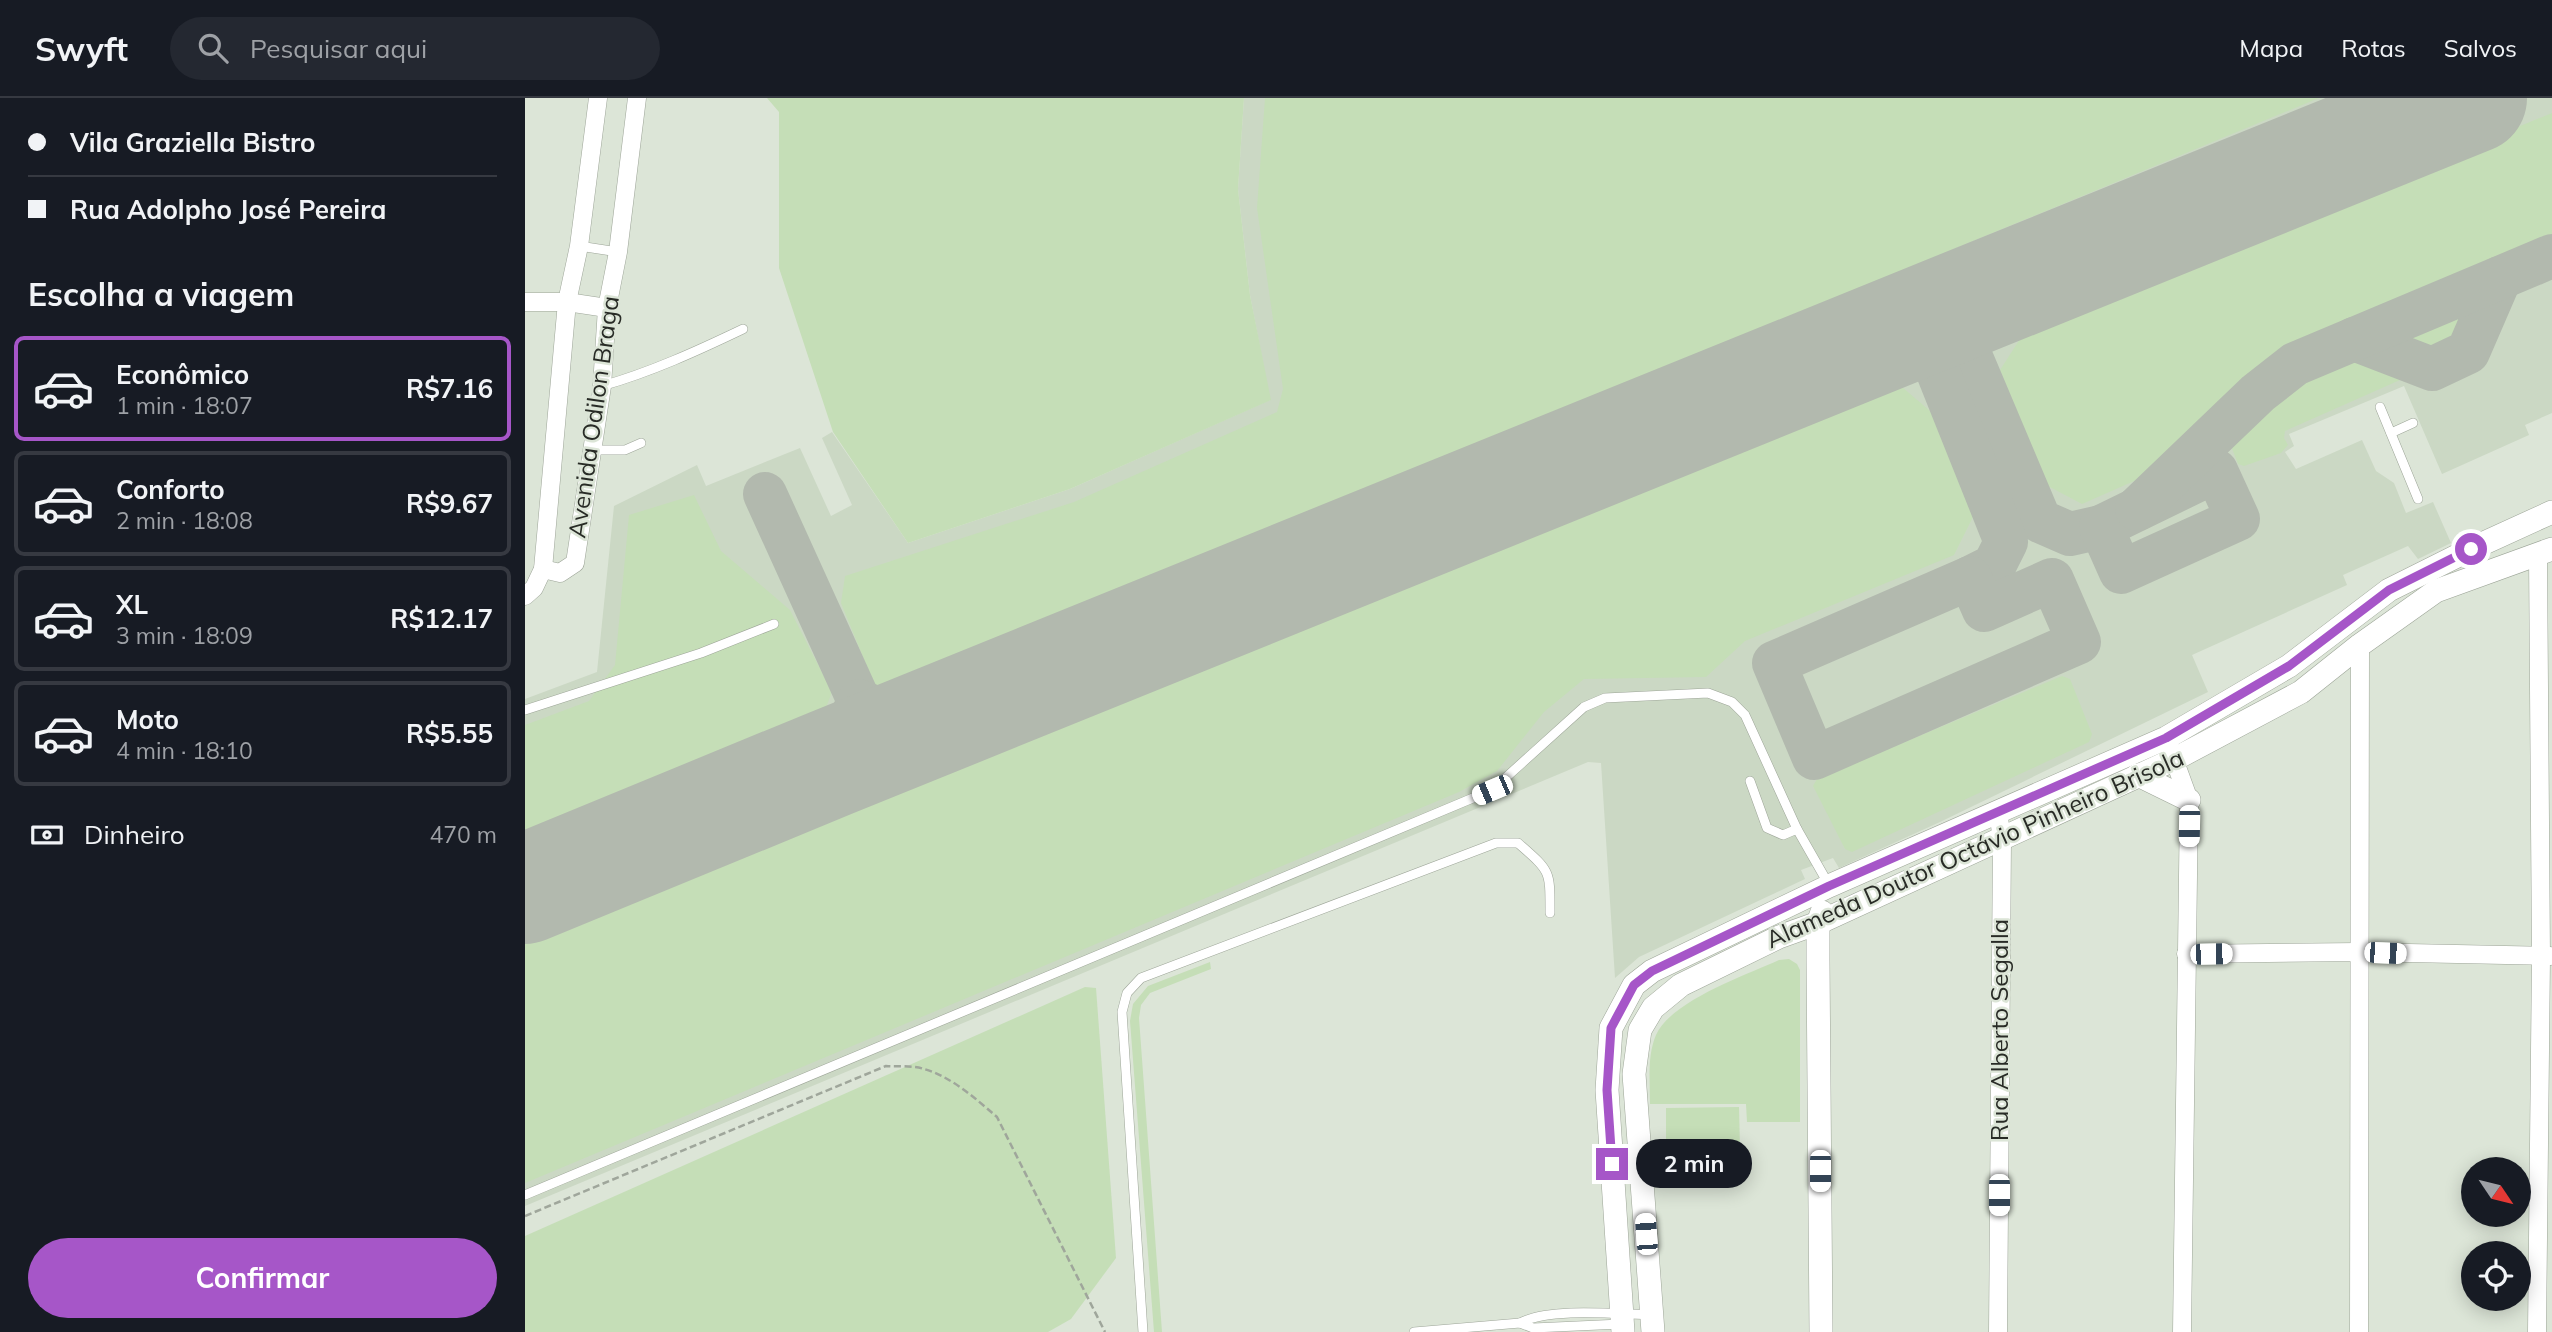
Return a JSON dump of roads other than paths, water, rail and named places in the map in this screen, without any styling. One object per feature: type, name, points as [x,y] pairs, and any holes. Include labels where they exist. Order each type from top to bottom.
[{"type":"street","name":"Avenida Odilon Braga","points":[[598,98],[579,246],[567,302],[543,569],[560,573],[575,563],[602,386],[607,308],[618,252],[638,98]]},
{"type":"street","points":[[525,302],[567,302],[607,308]]},
{"type":"street","name":"Alameda Doutor Octávio Pinheiro Brisola","points":[[1622,1323],[1607,1090],[1611,1028],[1634,985],[1652,971],[1829,886],[2166,738],[2289,666],[2389,590],[2552,512]]},
{"type":"street","points":[[2537,1332],[2546,956],[2545,551]]},
{"type":"street","name":"Alameda Doutor Octávio Pinheiro Brisola","points":[[1653,1323],[1634,1074],[1640,1030],[1653,1008],[1681,985],[1779,937],[1818,923],[2175,760],[2301,692],[2436,590],[2545,551]]},
{"type":"street","points":[[525,596],[534,588],[543,569]]},
{"type":"street","points":[[2360,645],[2360,1332]]},
{"type":"street","points":[[2289,666],[2292,682],[2301,692]]},
{"type":"street","points":[[2166,738],[2189,800],[2182,1332]]},
{"type":"street","points":[[2138,775],[2189,800]]},
{"type":"street","name":"Rua Alberto Segalla","points":[[1998,1332],[2002,840],[1999,811]]},
{"type":"street","points":[[1821,1332],[1818,923],[1829,886]]},
{"type":"street","points":[[1779,937],[1818,961]]},
{"type":"street","points":[[2186,954],[2359,952],[2546,956]]},
{"type":"lane","points":[[579,246],[618,252]]},
{"type":"lane","points":[[602,386],[687,356],[743,329]]},
{"type":"lane","points":[[2381,407],[2418,499]]},
{"type":"lane","points":[[2391,433],[2413,423]]},
{"type":"lane","points":[[592,450],[625,450],[641,443]]},
{"type":"lane","points":[[525,710],[701,653],[774,624]]},
{"type":"lane","points":[[525,1195],[1492,790],[1584,707],[1605,698],[1708,693],[1732,702],[1745,715],[1797,829],[1829,886]]},
{"type":"lane","points":[[1750,781],[1767,828],[1783,835],[1797,829]]},
{"type":"lane","points":[[1143,1332],[1122,1012],[1127,993],[1141,978],[1496,843],[1518,843],[1543,864],[1550,878],[1550,913]]},
{"type":"lane","points":[[1414,1332],[1520,1323],[1533,1316],[1653,1323]]}]
